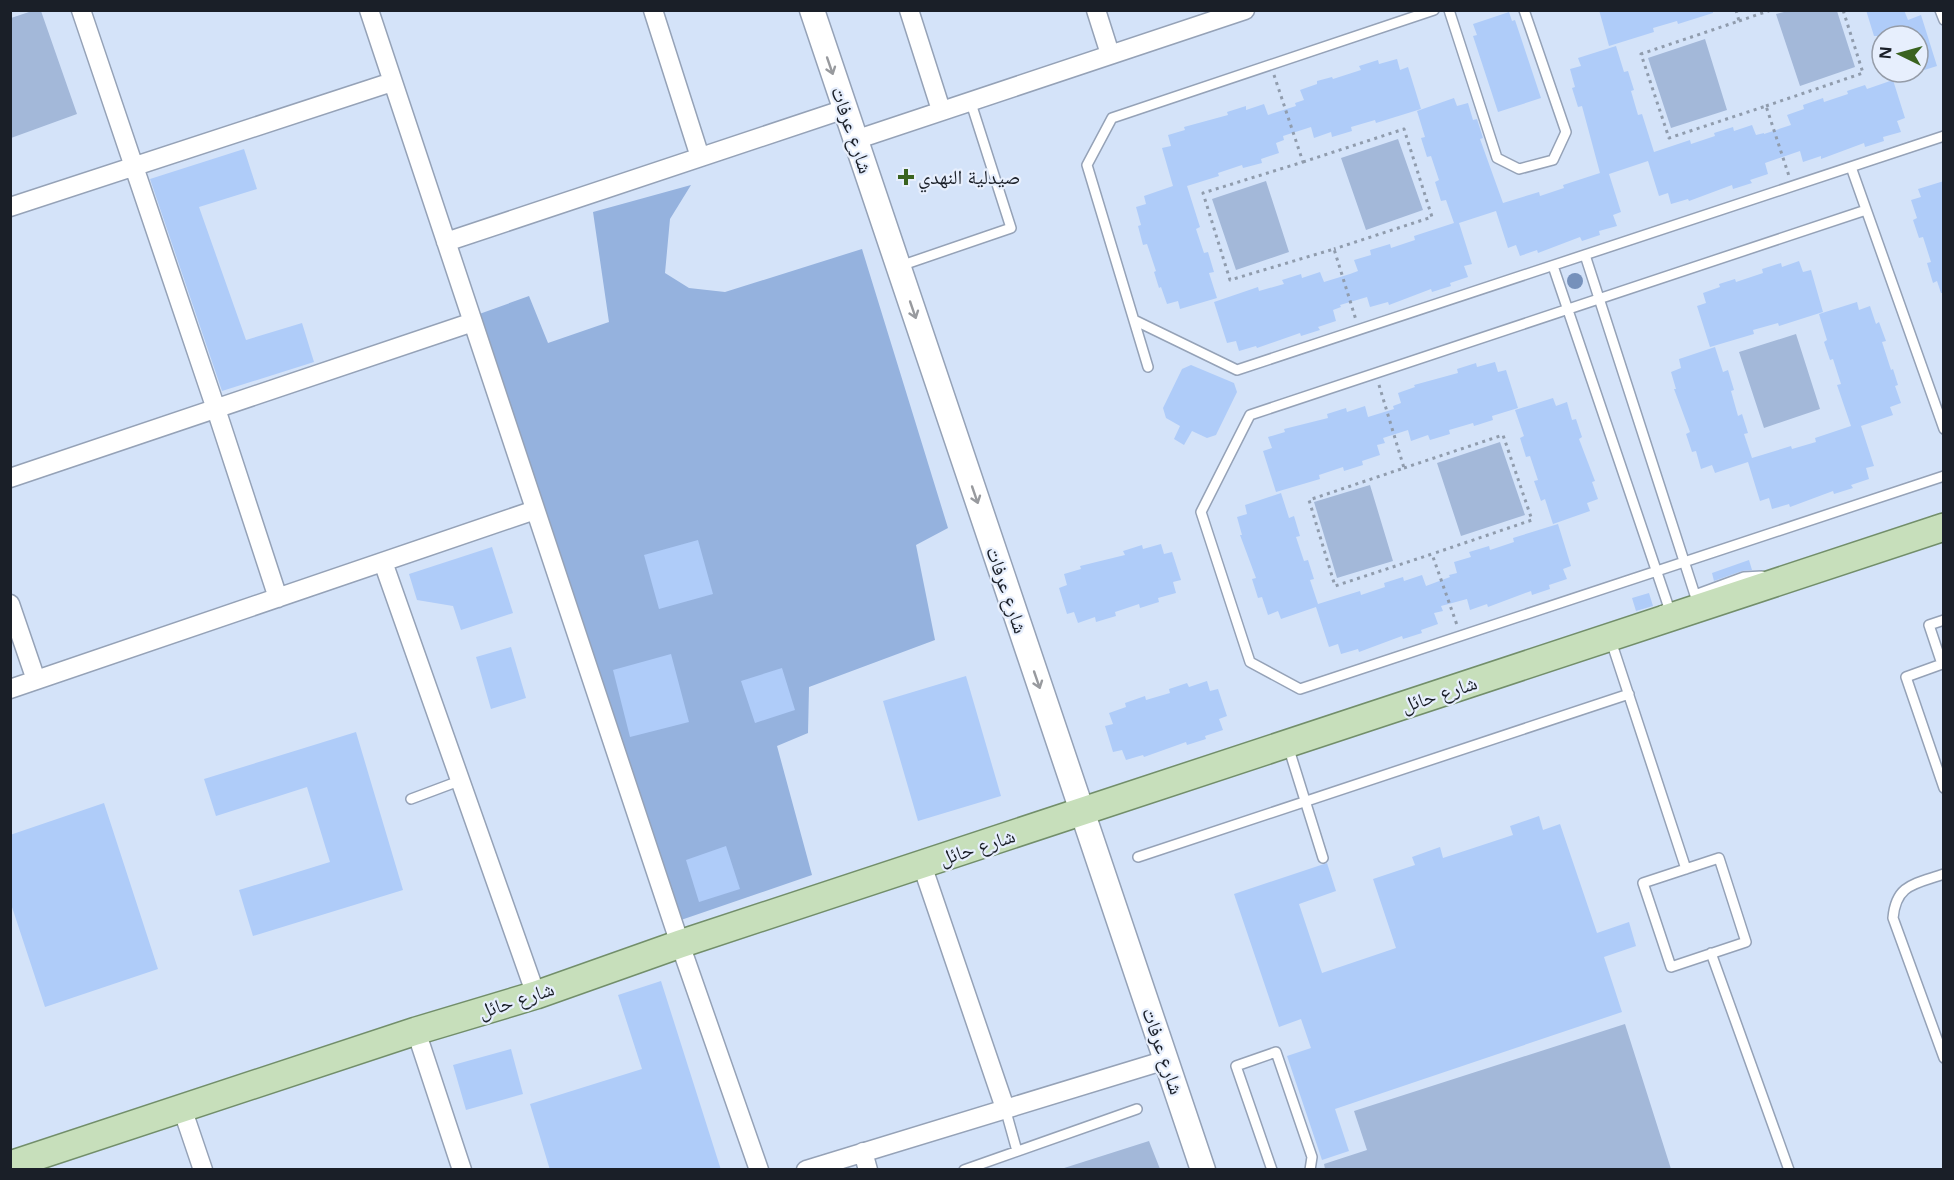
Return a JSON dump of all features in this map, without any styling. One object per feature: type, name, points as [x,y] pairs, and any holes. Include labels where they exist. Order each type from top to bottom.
[{"type":"main road","name":"شارع حائل","points":[[10,1165],[416,1031],[536,995],[680,944],[1944,527]]},
{"type":"street","points":[[81,10],[278,598]]},
{"type":"street","points":[[369,10],[680,944],[759,1170]]},
{"type":"street","points":[[653,10],[700,157]]},
{"type":"street","name":"شارع عرفات","points":[[812,10],[1203,1170]]},
{"type":"street","points":[[909,10],[941,110]]},
{"type":"street","points":[[1096,10],[1110,54]]},
{"type":"street","points":[[855,140],[1245,10]]},
{"type":"street","points":[[10,207],[393,82]]},
{"type":"street","points":[[446,242],[845,109]]},
{"type":"street","points":[[10,478],[473,322]]},
{"type":"street","points":[[10,689],[536,510]]},
{"type":"street","points":[[383,562],[536,995]]},
{"type":"street","points":[[10,604],[36,680]]},
{"type":"street","points":[[922,865],[1005,1107]]},
{"type":"street","points":[[416,1031],[462,1170]]},
{"type":"street","points":[[806,1170],[866,1161],[1005,1107],[1166,1060]]},
{"type":"street","points":[[182,1108],[203,1170]]},
{"type":"lane","points":[[1148,367],[1087,165],[1112,118],[1434,10]]},
{"type":"lane","points":[[1449,10],[1497,158],[1519,169],[1553,160],[1566,132],[1524,10]]},
{"type":"lane","points":[[1940,10],[1944,21]]},
{"type":"lane","points":[[898,267],[1011,228],[970,100]]},
{"type":"lane","points":[[1134,320],[1237,370],[1944,136]]},
{"type":"lane","points":[[1851,166],[1944,429]]},
{"type":"lane","points":[[1866,210],[1250,414],[1201,512],[1250,662],[1299,689],[1944,476]]},
{"type":"lane","points":[[1585,255],[1695,595],[1744,577],[1801,574]]},
{"type":"lane","points":[[1553,266],[1669,608],[1620,624],[1599,641],[1629,694],[1686,869]]},
{"type":"lane","points":[[1944,620],[1929,625],[1942,664],[1906,677],[1944,788]]},
{"type":"lane","points":[[1138,857],[1629,694]]},
{"type":"lane","points":[[1287,744],[1323,858]]},
{"type":"lane","points":[[411,799],[459,781]]},
{"type":"lane","points":[[1719,858],[1746,942],[1671,967],[1643,883],[1686,869],[1719,858]]},
{"type":"lane","points":[[1944,874],[1906,887],[1894,904],[1893,918],[1944,1058]]},
{"type":"lane","points":[[1711,953],[1789,1170]]},
{"type":"lane","points":[[1272,1170],[1236,1066],[1276,1052],[1312,1157],[1310,1170]]},
{"type":"lane","points":[[1005,1107],[1017,1151]]},
{"type":"lane","points":[[964,1170],[1137,1109]]},
{"type":"path","points":[[1736,10],[1739,21]]},
{"type":"path","points":[[1771,10],[1641,54],[1669,138],[1863,73],[1843,10]]},
{"type":"path","points":[[1271,65],[1303,162]]},
{"type":"path","points":[[1766,106],[1792,186]]},
{"type":"path","points":[[1404,129],[1432,217],[1334,249],[1230,280],[1203,193],[1404,129]]},
{"type":"path","points":[[1334,249],[1360,330]]},
{"type":"path","points":[[1375,372],[1404,468]]},
{"type":"path","points":[[1503,435],[1532,520],[1432,554],[1335,586],[1309,500],[1503,435]]},
{"type":"path","points":[[1432,554],[1460,636]]},
{"type":"shaded area","points":[[32,11],[41,11],[77,114],[11,138],[11,18]]},
{"type":"shaded area","points":[[1788,11],[1837,11],[1855,67],[1800,86],[1776,14]]},
{"type":"shaded area","points":[[1705,39],[1727,110],[1671,128],[1648,58]]},
{"type":"shaded area","points":[[1398,139],[1423,210],[1366,230],[1341,158]]},
{"type":"shaded area","points":[[1266,181],[1289,252],[1236,270],[1212,199]]},
{"type":"shaded area","points":[[691,185],[670,219],[665,273],[689,288],[725,292],[862,249],[948,528],[916,545],[935,640],[809,687],[808,733],[777,746],[812,875],[681,920],[471,317],[529,296],[548,343],[609,322],[593,212]]},
{"type":"shaded area","points":[[1572,273],[1578,273],[1583,281],[1581,287],[1572,289],[1567,284],[1567,278]]},
{"type":"shaded area","points":[[1796,334],[1820,409],[1764,428],[1739,352]]},
{"type":"shaded area","points":[[1500,442],[1525,515],[1461,536],[1437,463]]},
{"type":"shaded area","points":[[1370,485],[1393,561],[1337,578],[1314,502]]},
{"type":"shaded area","points":[[1625,1024],[1671,1169],[1325,1169],[1324,1164],[1367,1150],[1354,1111]]},
{"type":"shaded area","points":[[1149,1141],[1160,1169],[1061,1169]]},
{"type":"building","points":[[1599,10],[1713,10],[1713,13],[1678,24],[1677,21],[1653,28],[1654,32],[1609,46]]},
{"type":"building","points":[[1866,10],[1904,10],[1908,20],[1921,15],[1924,24],[1870,24]]},
{"type":"building","points":[[1509,12],[1512,21],[1515,20],[1541,98],[1498,112],[1473,36],[1477,35],[1473,24]]},
{"type":"building","points":[[1930,44],[1937,66],[1930,68]]},
{"type":"building","points":[[1616,46],[1624,72],[1628,71],[1638,115],[1642,114],[1654,152],[1690,140],[1691,144],[1733,127],[1734,131],[1752,125],[1756,135],[1764,134],[1791,125],[1787,115],[1804,109],[1803,105],[1823,98],[1824,102],[1848,94],[1847,91],[1865,85],[1867,89],[1881,84],[1894,84],[1905,118],[1897,121],[1901,132],[1883,137],[1884,141],[1865,147],[1864,143],[1821,159],[1821,156],[1803,162],[1800,151],[1765,163],[1768,174],[1750,180],[1752,183],[1733,189],[1732,185],[1689,201],[1688,199],[1671,204],[1668,193],[1659,196],[1648,161],[1609,174],[1621,212],[1613,215],[1617,226],[1599,231],[1600,235],[1582,241],[1580,237],[1538,253],[1537,250],[1520,256],[1516,245],[1508,248],[1496,211],[1459,223],[1472,264],[1464,266],[1468,277],[1450,283],[1451,286],[1432,292],[1431,289],[1389,305],[1388,302],[1370,307],[1367,297],[1340,305],[1341,307],[1333,310],[1336,321],[1318,327],[1320,330],[1301,336],[1300,333],[1257,348],[1256,346],[1239,351],[1236,341],[1227,343],[1214,302],[1258,287],[1259,291],[1284,284],[1282,280],[1301,274],[1302,278],[1320,272],[1324,282],[1350,274],[1358,271],[1354,260],[1371,255],[1370,250],[1390,244],[1391,248],[1415,240],[1414,236],[1454,223],[1446,200],[1441,201],[1435,182],[1439,180],[1431,156],[1427,157],[1421,138],[1425,137],[1417,111],[1454,98],[1457,106],[1468,103],[1473,120],[1477,119],[1483,138],[1480,139],[1503,203],[1539,192],[1540,196],[1564,188],[1563,185],[1600,173],[1582,106],[1578,107],[1572,88],[1575,87],[1570,69],[1581,66],[1578,58]]},
{"type":"building","points":[[1397,59],[1400,70],[1408,67],[1421,109],[1376,123],[1375,120],[1351,127],[1352,131],[1332,137],[1331,132],[1314,138],[1311,127],[1283,136],[1284,140],[1276,143],[1279,153],[1261,159],[1262,163],[1243,168],[1242,165],[1218,173],[1219,176],[1187,186],[1200,227],[1196,229],[1204,253],[1208,252],[1214,272],[1209,273],[1217,298],[1180,309],[1178,301],[1167,304],[1161,287],[1159,288],[1147,244],[1143,245],[1136,207],[1146,204],[1144,196],[1173,186],[1162,148],[1171,146],[1168,135],[1185,130],[1184,127],[1228,115],[1227,112],[1246,106],[1246,110],[1264,104],[1268,115],[1296,106],[1295,103],[1304,100],[1300,90],[1317,84],[1317,81],[1332,77],[1333,79],[1361,70],[1359,66],[1378,60],[1379,64]]},
{"type":"building","points":[[244,149],[257,189],[199,207],[246,340],[302,323],[314,362],[222,391],[150,179]]},
{"type":"building","points":[[1944,181],[1944,293],[1941,293],[1937,281],[1933,283],[1927,263],[1931,262],[1923,237],[1919,238],[1913,220],[1917,218],[1911,200],[1921,197],[1918,189]]},
{"type":"building","points":[[1799,261],[1803,272],[1811,270],[1823,312],[1779,326],[1778,323],[1753,330],[1754,334],[1710,347],[1697,306],[1706,303],[1703,293],[1720,287],[1719,284],[1735,279],[1736,282],[1763,273],[1762,269],[1781,263],[1782,267]]},
{"type":"building","points":[[1857,302],[1859,310],[1870,306],[1876,324],[1879,322],[1886,341],[1882,342],[1898,385],[1895,386],[1901,403],[1890,407],[1893,415],[1861,426],[1874,466],[1866,468],[1869,479],[1851,485],[1853,488],[1834,494],[1833,491],[1790,507],[1789,504],[1772,509],[1769,498],[1760,501],[1748,462],[1715,473],[1712,465],[1701,469],[1696,451],[1692,452],[1686,434],[1690,432],[1674,389],[1676,389],[1671,372],[1681,368],[1679,359],[1715,347],[1723,372],[1728,370],[1738,416],[1742,414],[1748,433],[1744,434],[1752,458],[1791,446],[1792,449],[1816,442],[1815,438],[1851,426],[1837,385],[1841,384],[1833,359],[1830,360],[1824,342],[1827,340],[1819,314]]},
{"type":"building","points":[[1495,362],[1498,372],[1506,370],[1518,408],[1492,416],[1493,420],[1449,430],[1450,434],[1430,440],[1428,435],[1411,441],[1408,430],[1383,438],[1385,443],[1377,445],[1380,455],[1362,461],[1363,465],[1344,471],[1343,467],[1319,475],[1320,479],[1276,492],[1263,451],[1272,448],[1268,437],[1285,432],[1284,429],[1328,418],[1327,414],[1346,408],[1347,412],[1365,406],[1368,417],[1394,409],[1393,406],[1401,403],[1398,393],[1415,387],[1414,385],[1458,373],[1457,369],[1476,363],[1477,367]]},
{"type":"building","points":[[1191,365],[1234,383],[1237,392],[1216,435],[1207,438],[1192,431],[1184,445],[1174,439],[1180,426],[1166,418],[1163,408],[1182,369]]},
{"type":"building","points":[[1553,398],[1556,406],[1567,402],[1572,420],[1576,419],[1582,437],[1579,439],[1595,481],[1592,482],[1598,499],[1587,503],[1590,511],[1553,524],[1545,499],[1541,501],[1534,481],[1538,480],[1530,456],[1526,457],[1520,438],[1524,436],[1515,410]]},
{"type":"building","points":[[1281,493],[1289,518],[1294,516],[1300,536],[1296,537],[1304,561],[1308,560],[1314,579],[1310,580],[1318,604],[1360,591],[1361,595],[1385,587],[1384,583],[1403,577],[1404,581],[1422,575],[1426,586],[1457,573],[1454,562],[1471,557],[1469,552],[1489,546],[1490,550],[1514,542],[1513,538],[1558,524],[1571,566],[1563,569],[1567,579],[1549,585],[1550,589],[1532,595],[1531,591],[1488,607],[1487,604],[1470,610],[1467,599],[1441,606],[1443,611],[1434,613],[1438,624],[1421,630],[1422,633],[1403,639],[1402,636],[1359,652],[1358,649],[1341,654],[1338,644],[1329,647],[1316,607],[1281,619],[1278,611],[1268,615],[1262,597],[1258,598],[1252,579],[1256,578],[1240,535],[1242,535],[1237,517],[1247,514],[1245,505]]},
{"type":"building","points":[[698,540],[713,594],[659,609],[644,555]]},
{"type":"building","points":[[1161,544],[1164,554],[1172,552],[1181,580],[1173,582],[1176,593],[1158,598],[1159,602],[1140,608],[1139,604],[1115,612],[1116,616],[1096,622],[1095,617],[1078,623],[1074,612],[1067,614],[1059,588],[1067,585],[1064,574],[1081,569],[1080,566],[1125,555],[1123,551],[1142,545],[1143,549]]},
{"type":"building","points":[[492,547],[513,613],[461,630],[453,606],[417,600],[409,574]]},
{"type":"building","points":[[1749,560],[1752,570],[1742,571],[1714,581],[1712,573]]},
{"type":"building","points":[[1649,593],[1653,606],[1636,611],[1632,598]]},
{"type":"building","points":[[511,647],[526,698],[491,709],[476,657]]},
{"type":"building","points":[[671,654],[689,722],[630,737],[613,670]]},
{"type":"building","points":[[782,668],[795,710],[755,723],[741,681]]},
{"type":"building","points":[[966,676],[1001,796],[918,821],[883,701]]},
{"type":"building","points":[[1207,681],[1210,691],[1218,689],[1227,716],[1219,719],[1223,730],[1205,736],[1206,739],[1187,745],[1186,742],[1144,757],[1143,755],[1126,760],[1122,750],[1113,752],[1105,726],[1113,724],[1109,713],[1126,707],[1125,703],[1145,696],[1146,700],[1170,693],[1169,689],[1187,683],[1189,687]]},
{"type":"building","points":[[356,732],[403,890],[253,936],[239,890],[330,862],[307,787],[216,816],[204,779]]},
{"type":"building","points":[[104,803],[158,969],[45,1007],[10,901],[10,835]]},
{"type":"building","points":[[1539,816],[1543,830],[1560,824],[1597,933],[1629,922],[1636,946],[1604,957],[1622,1012],[1335,1109],[1349,1151],[1322,1160],[1287,1056],[1311,1048],[1301,1019],[1279,1027],[1234,894],[1327,863],[1336,891],[1299,904],[1322,973],[1396,948],[1373,879],[1415,865],[1412,857],[1440,847],[1443,858],[1513,835],[1510,826]]},
{"type":"building","points":[[726,846],[740,889],[699,902],[686,860]]},
{"type":"building","points":[[661,981],[721,1170],[550,1170],[530,1104],[642,1069],[618,995]]},
{"type":"building","points":[[511,1049],[523,1094],[466,1110],[453,1065]]},
{"type":"place","name":"صيدلية النهدي","points":[[906,177]]}]
